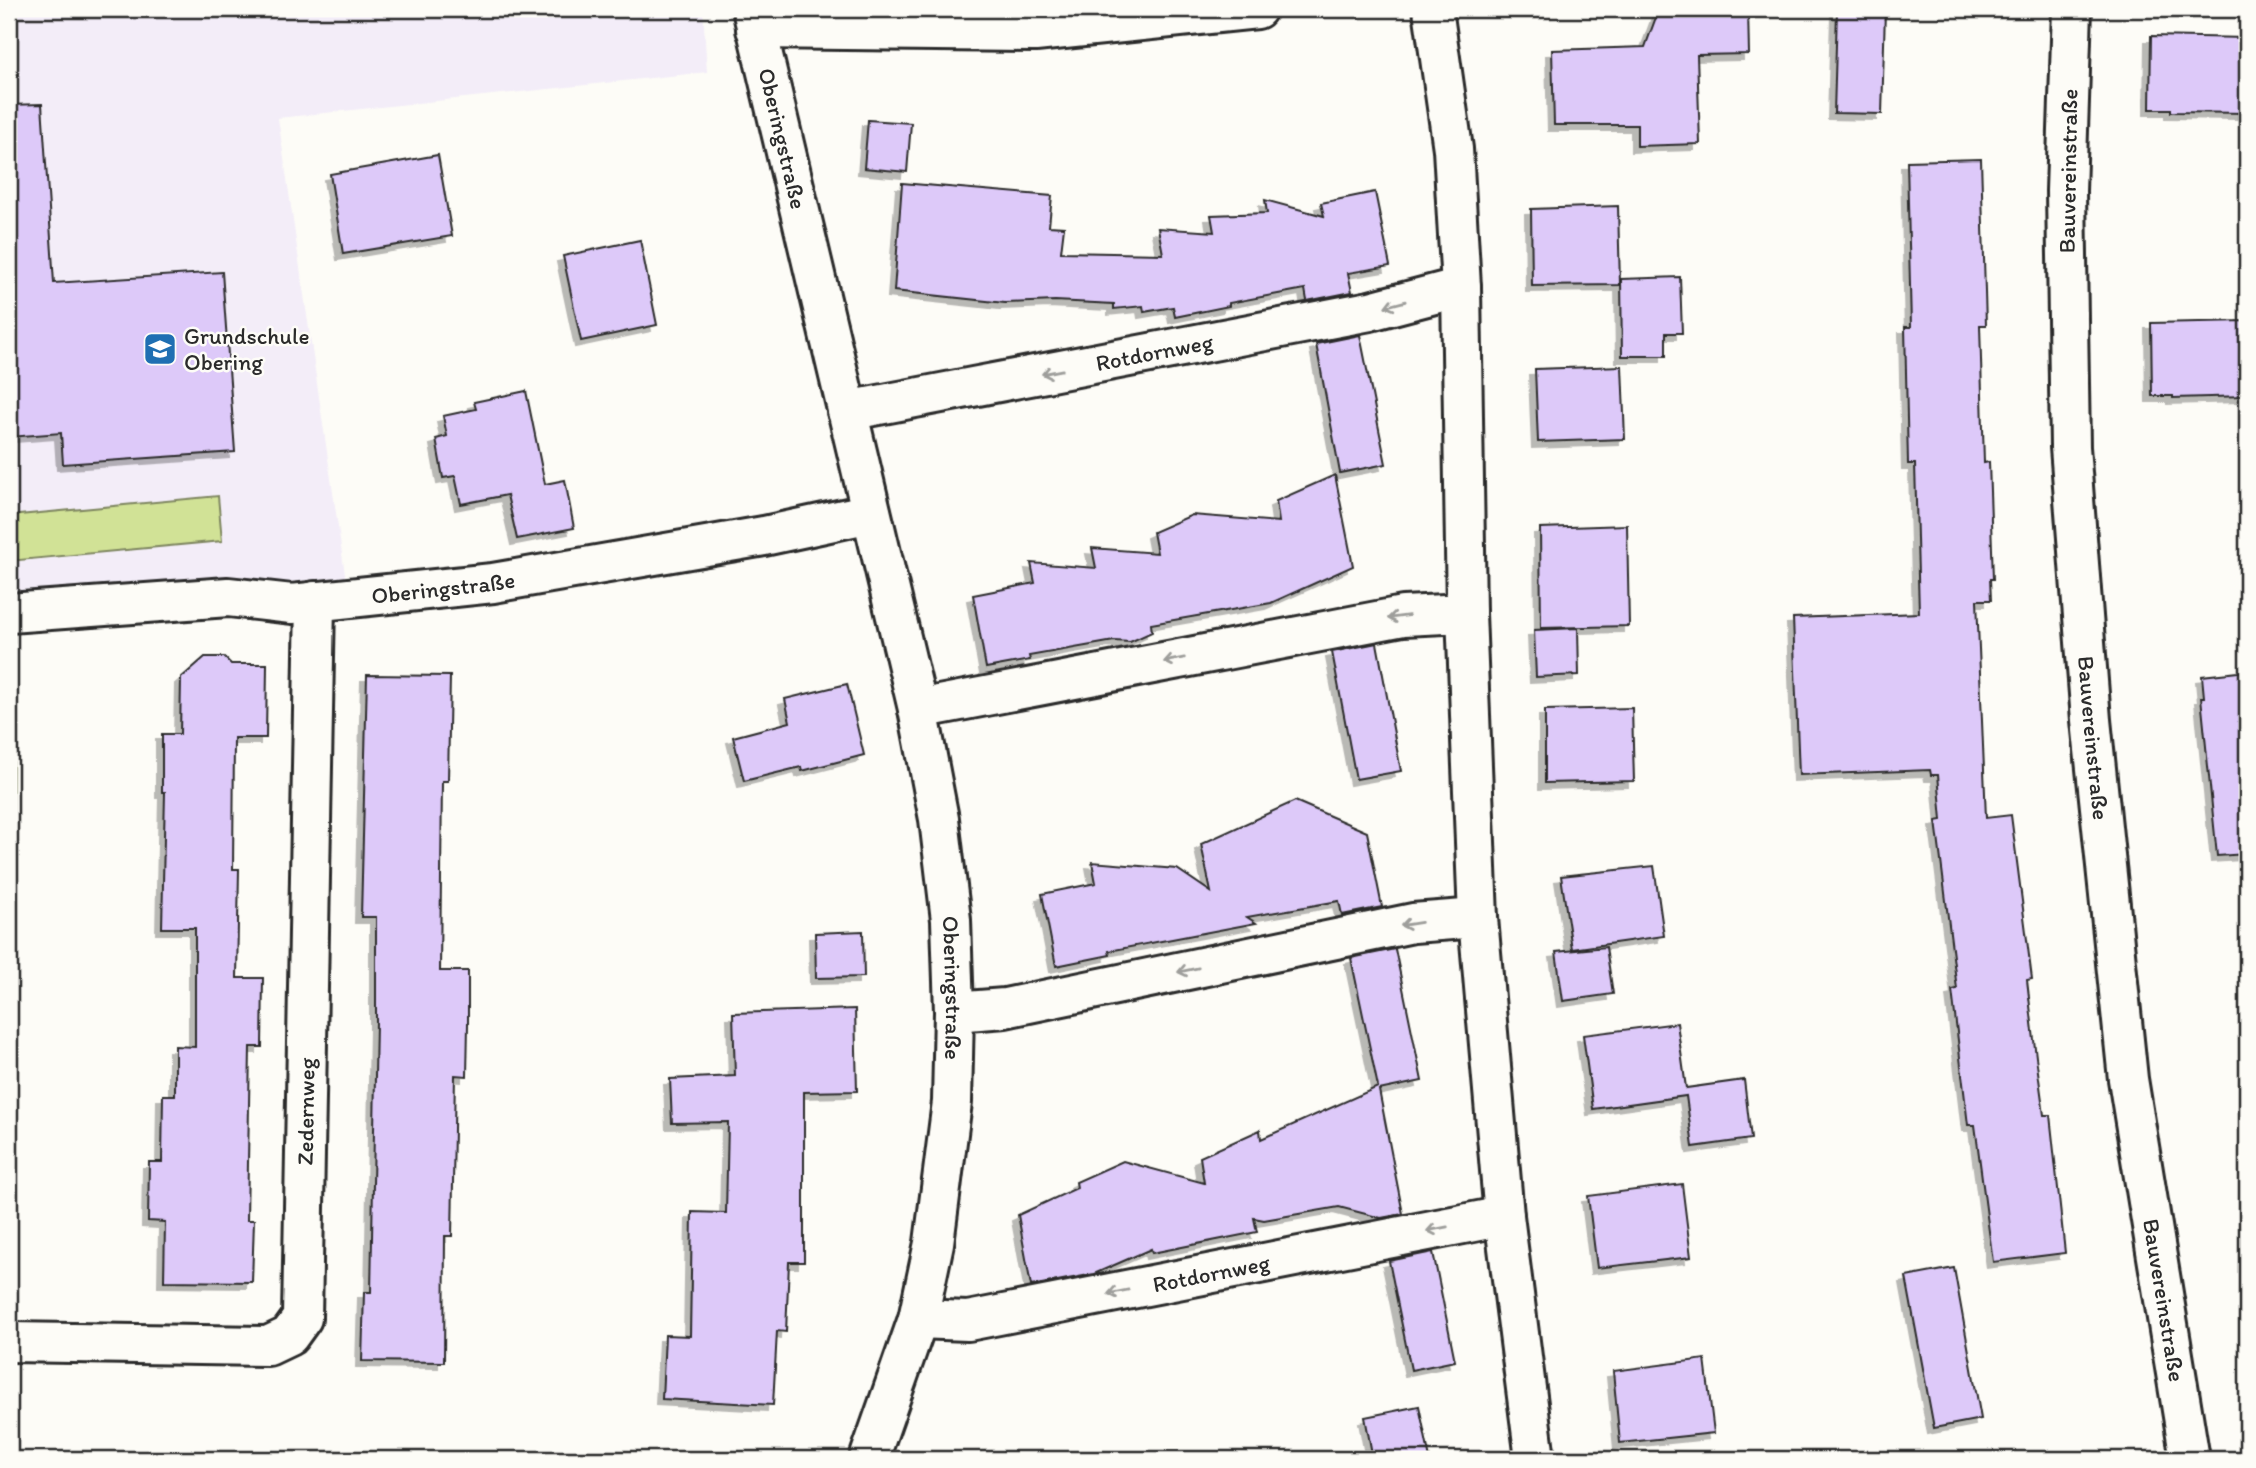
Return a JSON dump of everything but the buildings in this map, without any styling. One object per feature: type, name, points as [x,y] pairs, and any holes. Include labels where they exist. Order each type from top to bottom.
[{"type":"street","points":[[754,19],[1035,32],[1257,9]]},
{"type":"street","points":[[1433,9],[1453,149],[1461,287],[1466,613],[1478,918],[1504,1216],[1535,1459]]},
{"type":"street","name":"Bauvereinstraße","points":[[2071,9],[2066,191],[2070,447],[2091,720],[2128,1079],[2190,1459]]},
{"type":"street","name":"Oberingstraße","points":[[754,19],[918,709],[941,832],[951,919],[954,1012],[952,1102],[934,1243],[918,1320],[869,1459]]},
{"type":"street","name":"Rotdornweg","points":[[847,411],[1370,311],[1461,287]]},
{"type":"street","name":"Oberingstraße","points":[[9,613],[228,597],[292,604],[493,583],[764,536],[871,513]]},
{"type":"street","name":"Zedernweg","points":[[9,1342],[268,1346],[289,1336],[302,1318],[315,601]]},
{"type":"street","points":[[918,709],[1403,616],[1466,613]]},
{"type":"street","points":[[954,1012],[1005,1008],[1413,923],[1478,918]]},
{"type":"street","name":"Rotdornweg","points":[[918,1320],[968,1321],[1504,1216]]},
{"type":"shaded area","name":"Grundschule Obering","points":[[9,9],[703,9],[707,72],[278,118],[346,581],[9,622]]},
{"type":"green space","points":[[218,496],[222,541],[9,561],[9,516]]},
{"type":"green space","points":[[9,622],[14,622],[9,1275]]},
{"type":"place","name":"Grundschule Obering","points":[[160,349]]}]
